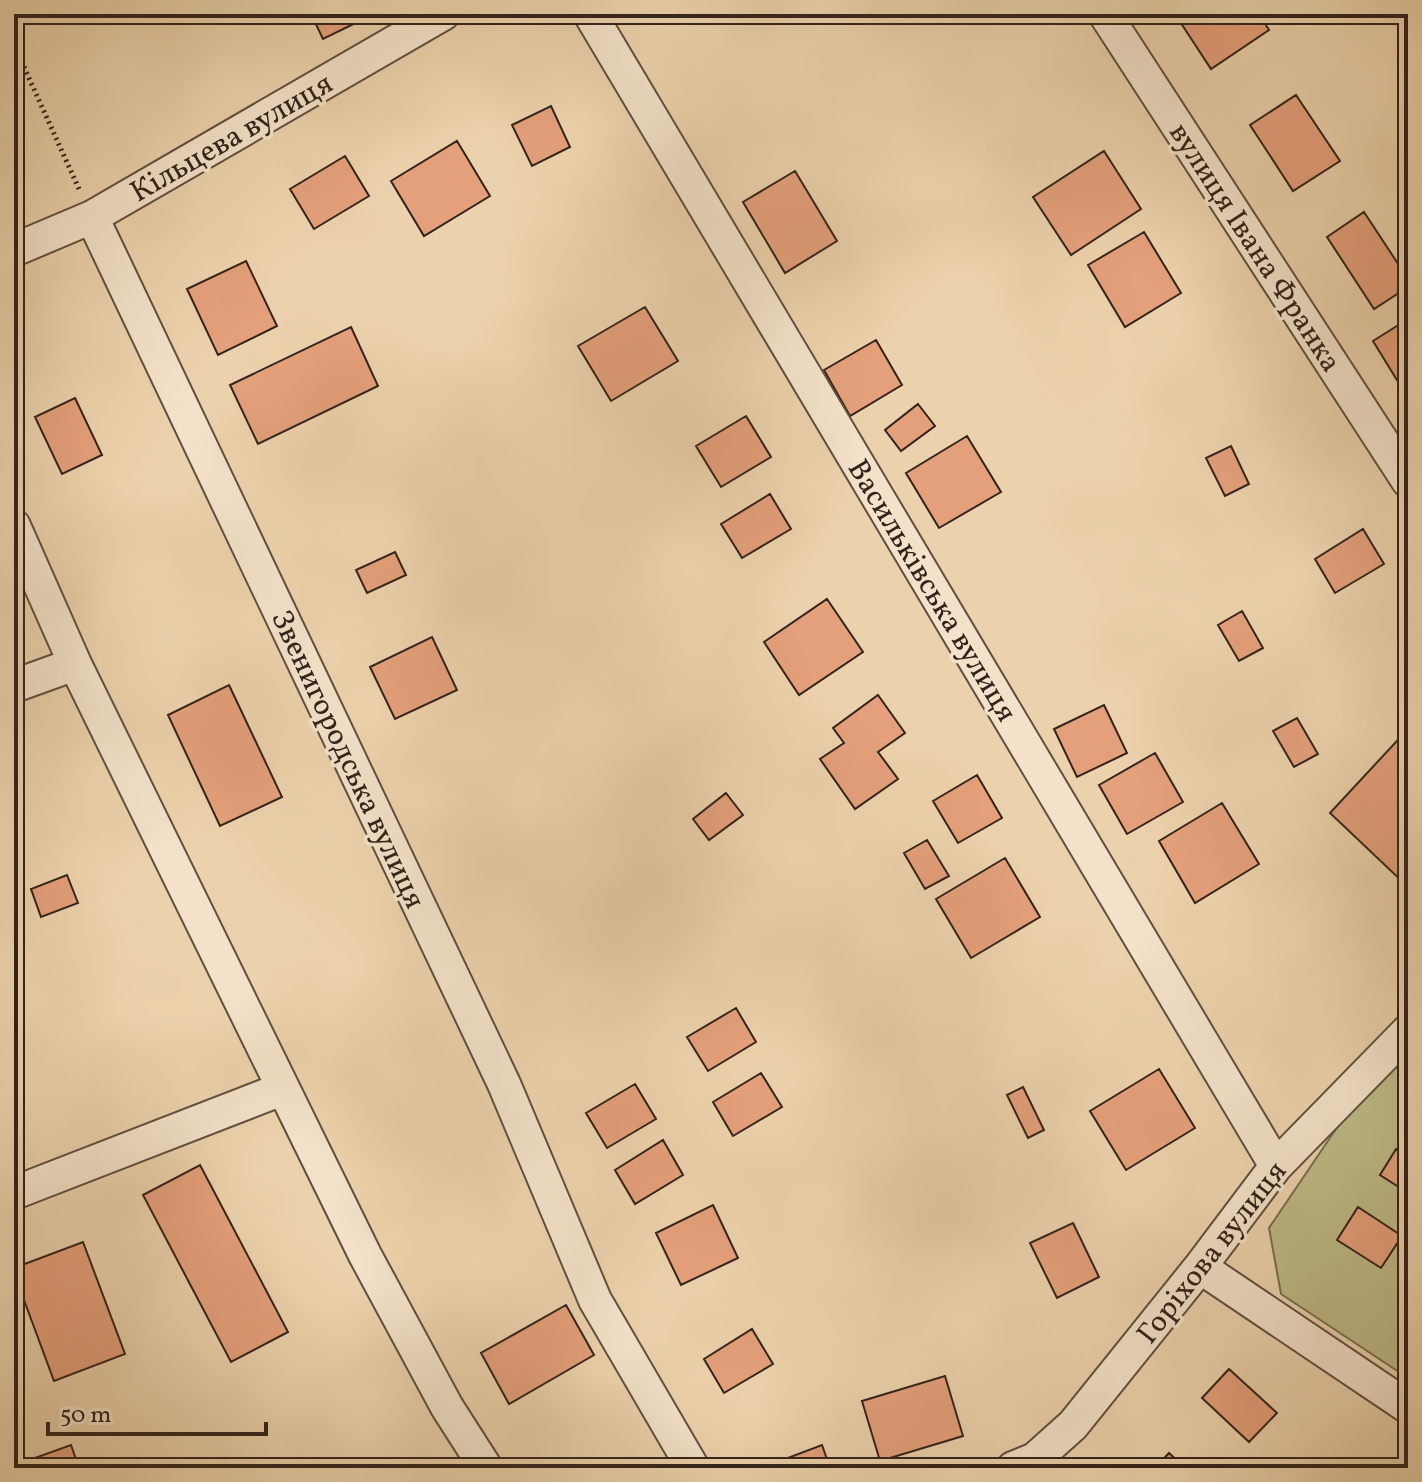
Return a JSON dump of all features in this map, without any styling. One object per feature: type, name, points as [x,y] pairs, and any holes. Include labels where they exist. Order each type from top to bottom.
[{"type":"street","name":"Кільцева вулиця","points":[[14,250],[92,217],[443,14]]},
{"type":"street","name":"Васильківська вулиця","points":[[590,14],[1276,1166]]},
{"type":"street","name":"вулиця Івана Франка","points":[[1105,14],[1408,481]]},
{"type":"street","name":"Звенигородська вулиця","points":[[92,217],[504,1084],[595,1300],[693,1468]]},
{"type":"street","points":[[14,526],[75,664],[372,1269],[447,1407],[486,1468]]},
{"type":"street","points":[[14,686],[75,664]]},
{"type":"street","name":"Горіхова вулиця","points":[[1013,1468],[1035,1459],[1073,1425],[1200,1267],[1276,1166],[1408,1031]]},
{"type":"street","points":[[14,1193],[282,1089]]},
{"type":"street","points":[[1200,1267],[1408,1407]]},
{"type":"path","points":[[14,45],[92,217]]},
{"type":"shaded area","points":[[1408,1037],[1408,1378],[1281,1294],[1269,1228],[1363,1089]]},
{"type":"building","points":[[311,14],[374,14],[323,39]]},
{"type":"building","points":[[1175,14],[1259,14],[1269,30],[1211,69]]},
{"type":"building","points":[[1296,95],[1340,161],[1293,191],[1250,125]]},
{"type":"building","points":[[551,106],[570,147],[532,166],[512,125]]},
{"type":"building","points":[[457,141],[490,196],[424,236],[391,181]]},
{"type":"building","points":[[1104,151],[1141,209],[1071,255],[1033,197]]},
{"type":"building","points":[[345,156],[369,196],[314,229],[290,189]]},
{"type":"building","points":[[795,171],[837,241],[785,273],[743,202]]},
{"type":"building","points":[[1364,212],[1408,279],[1408,287],[1374,309],[1327,237]]},
{"type":"building","points":[[1144,232],[1181,293],[1125,327],[1088,265]]},
{"type":"building","points":[[246,261],[277,326],[218,355],[187,289]]},
{"type":"building","points":[[645,307],[678,361],[611,401],[578,346]]},
{"type":"building","points":[[1408,319],[1408,398],[1373,341]]},
{"type":"building","points":[[351,327],[378,386],[258,444],[230,385]]},
{"type":"building","points":[[876,340],[902,385],[850,416],[824,370]]},
{"type":"building","points":[[75,398],[102,455],[62,474],[35,417]]},
{"type":"building","points":[[918,404],[935,426],[901,451],[885,430]]},
{"type":"building","points":[[746,416],[771,457],[721,487],[696,446]]},
{"type":"building","points":[[967,436],[1001,492],[939,528],[906,473]]},
{"type":"building","points":[[1231,446],[1249,484],[1225,496],[1206,458]]},
{"type":"building","points":[[770,494],[791,529],[742,558],[721,524]]},
{"type":"building","points":[[1363,529],[1384,564],[1335,593],[1315,559]]},
{"type":"building","points":[[395,552],[406,575],[367,593],[356,570]]},
{"type":"building","points":[[827,599],[863,652],[799,695],[764,642]]},
{"type":"building","points":[[1242,611],[1263,648],[1239,661],[1218,625]]},
{"type":"building","points":[[432,637],[457,690],[395,719],[370,667]]},
{"type":"building","points":[[229,685],[282,797],[220,826],[168,715]]},
{"type":"building","points":[[878,695],[905,733],[878,752],[898,779],[855,809],[820,759],[844,743],[833,728]]},
{"type":"building","points":[[1104,705],[1127,753],[1077,777],[1054,729]]},
{"type":"building","points":[[1297,718],[1318,754],[1294,767],[1273,731]]},
{"type":"building","points":[[1408,729],[1408,887],[1330,813]]},
{"type":"building","points":[[1155,753],[1183,802],[1127,834],[1099,785]]},
{"type":"building","points":[[977,775],[1002,818],[958,843],[933,801]]},
{"type":"building","points":[[726,793],[743,815],[709,840],[693,819]]},
{"type":"building","points":[[1222,803],[1259,864],[1195,903],[1159,841]]},
{"type":"building","points":[[927,840],[949,876],[925,889],[904,853]]},
{"type":"building","points":[[1005,858],[1040,917],[971,958],[936,899]]},
{"type":"building","points":[[67,875],[78,903],[41,917],[31,889]]},
{"type":"building","points":[[736,1008],[756,1042],[708,1071],[687,1037]]},
{"type":"building","points":[[1159,1069],[1195,1128],[1126,1170],[1090,1111]]},
{"type":"building","points":[[761,1073],[782,1107],[733,1136],[713,1102]]},
{"type":"building","points":[[635,1084],[656,1119],[607,1148],[586,1113]]},
{"type":"building","points":[[1023,1087],[1044,1130],[1028,1138],[1007,1095]]},
{"type":"building","points":[[663,1140],[683,1175],[635,1204],[615,1170]]},
{"type":"building","points":[[1396,1149],[1408,1156],[1408,1193],[1380,1175]]},
{"type":"building","points":[[200,1165],[288,1332],[231,1362],[143,1195]]},
{"type":"building","points":[[713,1205],[738,1258],[681,1285],[656,1233]]},
{"type":"building","points":[[1358,1207],[1402,1236],[1381,1268],[1337,1240]]},
{"type":"building","points":[[1073,1223],[1099,1277],[1057,1298],[1030,1243]]},
{"type":"building","points":[[83,1242],[125,1354],[54,1381],[14,1268]]},
{"type":"building","points":[[566,1305],[594,1355],[509,1404],[481,1353]]},
{"type":"building","points":[[752,1329],[773,1364],[724,1393],[704,1359]]},
{"type":"building","points":[[1229,1369],[1277,1413],[1249,1442],[1202,1398]]},
{"type":"building","points":[[945,1376],[963,1436],[880,1461],[862,1401]]},
{"type":"building","points":[[71,1445],[79,1468],[32,1468],[29,1460]]},
{"type":"building","points":[[822,1445],[830,1468],[770,1468],[769,1465]]},
{"type":"building","points":[[1169,1453],[1185,1468],[1155,1468]]}]
